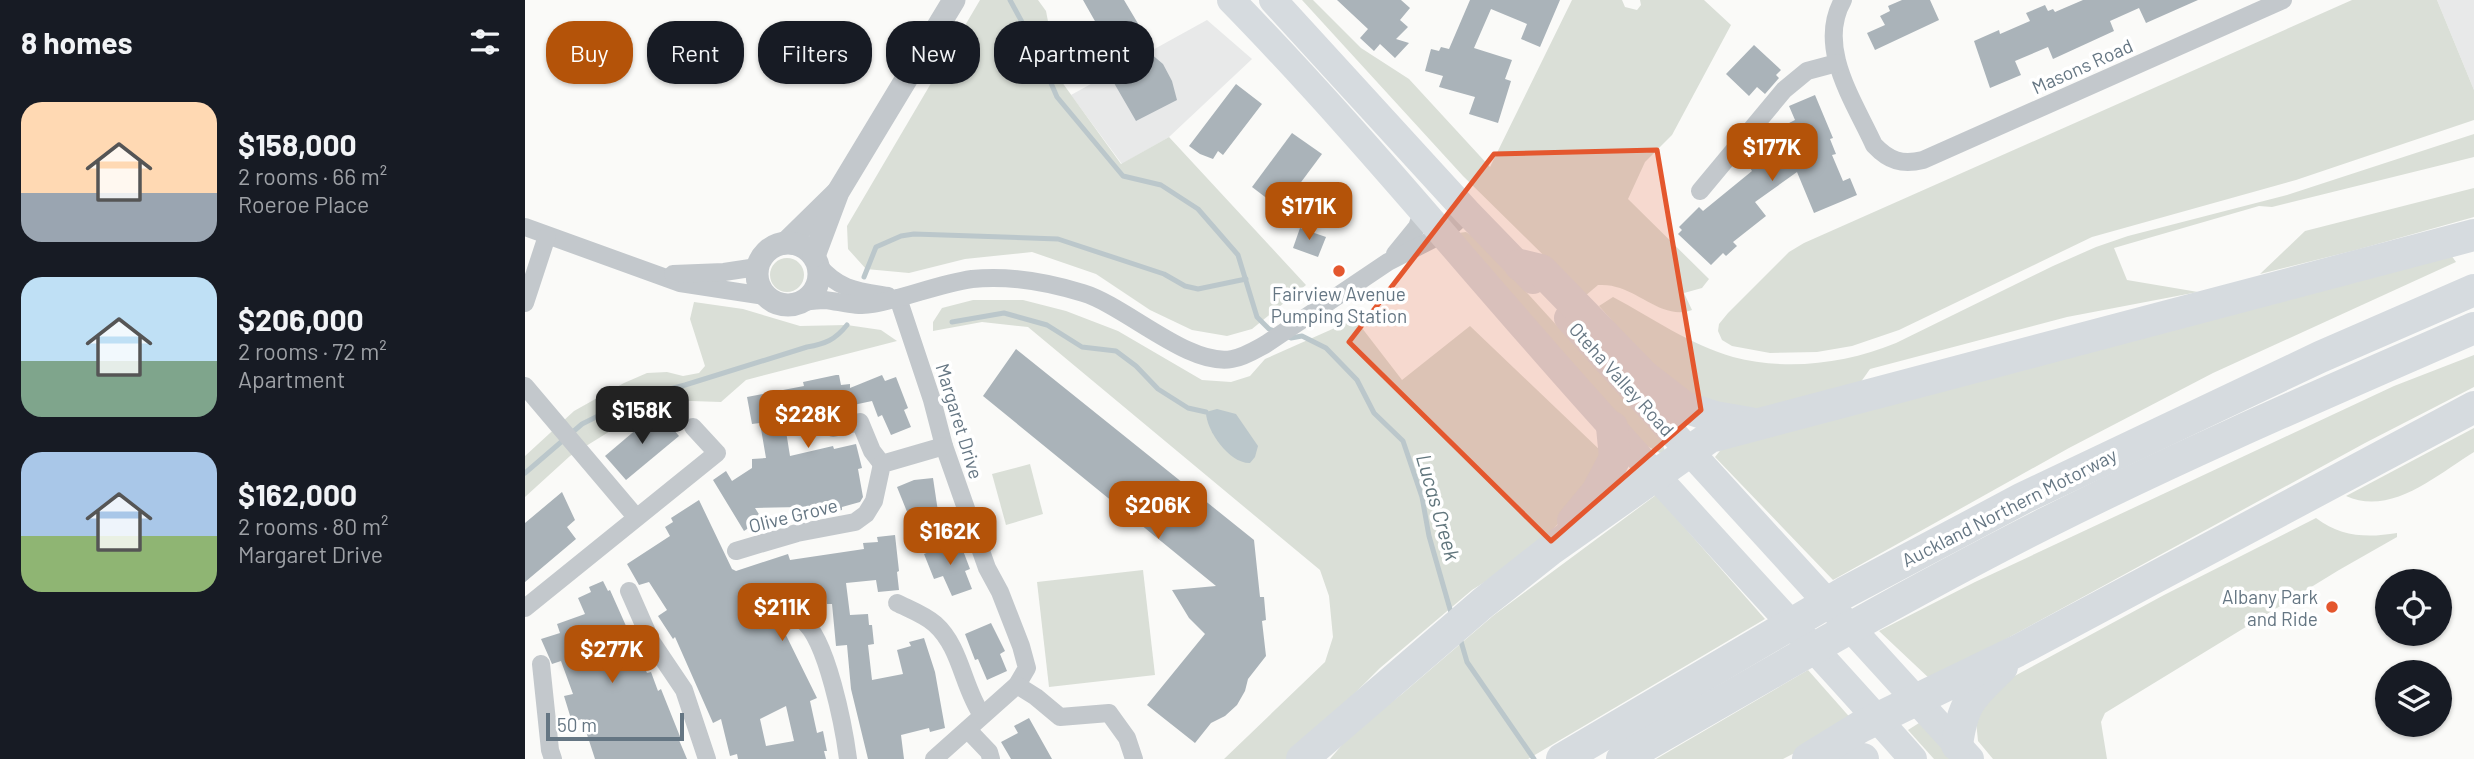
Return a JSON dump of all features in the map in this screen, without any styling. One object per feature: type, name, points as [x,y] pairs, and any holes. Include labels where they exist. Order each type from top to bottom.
[{"type":"highway","points":[[1302,759],[1483,603],[1550,550],[1710,437],[2474,235]]},
{"type":"highway","points":[[1520,265],[1541,270],[1644,376],[1684,407],[1715,417],[1755,424]]},
{"type":"highway","name":"Auckland Northern Motorway","points":[[1572,752],[1844,593],[2023,498],[2320,357],[2474,290]]},
{"type":"highway","name":"Auckland Northern Motorway","points":[[1622,759],[1867,618],[2044,524],[2156,470],[2474,328]]},
{"type":"highway","points":[[1810,758],[1878,718],[2017,651],[2474,407]]},
{"type":"highway","points":[[1550,550],[1597,492],[1615,458],[1612,427]]},
{"type":"highway","points":[[1964,752],[1961,717],[1970,699],[2017,651]]},
{"type":"highway","points":[[1810,758],[1863,759]]},
{"type":"main road","name":"Oteha Valley Road","points":[[1231,0],[1288,58],[1612,427],[1913,759]]},
{"type":"main road","name":"Oteha Valley Road","points":[[1273,0],[1467,212],[1520,265],[1964,752]]},
{"type":"street","points":[[804,302],[817,286],[820,276],[816,261],[838,192],[954,0]]},
{"type":"street","points":[[1700,191],[1784,90],[1807,71],[1837,63],[1832,32],[1835,13],[1843,0]]},
{"type":"street","name":"Masons Road","points":[[1837,63],[1874,145],[1897,162],[1910,163],[1923,160],[2283,0]]},
{"type":"street","points":[[787,242],[838,192]]},
{"type":"street","points":[[1388,262],[1417,227],[1423,210]]},
{"type":"street","points":[[898,298],[843,287],[829,278],[807,248],[787,242],[768,250],[757,267],[756,278],[765,296],[784,306],[824,300],[859,305],[898,298],[970,280],[1010,279],[1048,284],[1102,299],[1170,341],[1209,357],[1234,359],[1266,344],[1388,262],[1443,234],[1467,212]]},
{"type":"street","points":[[525,227],[680,283],[765,296]]},
{"type":"street","points":[[525,303],[547,236]]},
{"type":"street","points":[[655,275],[724,272],[757,267]]},
{"type":"street","name":"Margaret Drive","points":[[898,298],[932,400],[944,446],[987,568],[1000,592],[1021,646],[1027,668],[1017,685]]},
{"type":"street","points":[[525,386],[636,517]]},
{"type":"street","points":[[833,428],[860,422],[871,451],[883,464],[944,446]]},
{"type":"street","points":[[525,608],[716,453],[693,427]]},
{"type":"street","name":"Olive Grove","points":[[736,551],[797,533],[855,522],[866,514],[874,501],[883,464]]},
{"type":"street","points":[[629,591],[651,641],[684,690],[708,759]]},
{"type":"street","points":[[897,603],[934,623],[949,640],[971,700],[982,715]]},
{"type":"street","points":[[782,611],[804,621],[821,648],[837,697],[848,759]]},
{"type":"street","points":[[541,664],[552,759]]},
{"type":"street","points":[[934,759],[1017,685],[1060,717],[1109,713],[1127,738],[1134,759]]},
{"type":"street","points":[[968,730],[989,752],[992,759]]},
{"type":"highlighted area","points":[[1657,150],[1701,410],[1551,541],[1349,342],[1494,154]]},
{"type":"shaded area","points":[[980,0],[1038,0],[1046,11],[1048,21],[994,21],[994,84],[1063,84],[1121,164],[1169,137],[1306,285],[1252,329],[1227,336],[1192,330],[1150,310],[1096,274],[1032,252],[965,259],[909,273],[866,269],[848,249],[847,226],[931,84],[980,84],[980,21],[968,21]]},
{"type":"shaded area","points":[[1302,0],[1313,0],[1361,48],[1409,79],[1490,167],[1572,0],[1622,0],[1625,7],[1637,10],[1641,5],[1640,0],[1704,0],[1731,25],[1672,135],[1645,162],[1628,199],[1709,279],[1702,288],[1684,293],[1692,310],[1682,312],[1663,309],[1609,285],[1598,285],[1585,296],[1463,176]]},
{"type":"shaded area","points":[[2352,0],[2437,0],[2474,90],[2474,120],[2296,180],[2092,237],[1899,330],[1852,346],[1817,352],[1770,353],[1732,346],[1722,340],[1718,331],[1719,324],[1728,313],[1789,252],[1804,243]]},
{"type":"shaded area","points":[[2437,0],[2474,0],[2474,90]]},
{"type":"shaded area","points":[[1207,20],[1252,59],[1169,137],[1122,164],[1071,95],[1091,84],[1154,84],[1154,49]]},
{"type":"shaded area","points":[[2474,134],[2474,157],[2272,207],[2259,206],[2114,248],[2127,280],[2198,292],[2067,317],[1870,369],[1858,386],[1756,410],[1740,411],[1681,391],[1654,368],[1599,306],[1613,297],[1717,352],[1753,361],[1774,364],[1816,363],[1857,356],[1896,343],[2096,247],[2128,236],[2287,195]]},
{"type":"shaded area","points":[[2474,188],[2474,217],[2260,274],[2305,231]]},
{"type":"shaded area","points":[[1466,232],[1480,241],[1661,440],[1665,451],[1660,453],[1643,444],[1458,233]]},
{"type":"shaded area","points":[[2451,255],[2456,262],[2213,373],[2069,448],[1833,580],[1715,457],[1723,447]]},
{"type":"shaded area","points":[[787,258],[799,263],[804,275],[799,287],[787,292],[775,287],[770,275],[775,263]]},
{"type":"shaded area","points":[[973,300],[1023,300],[1066,311],[1118,331],[1202,380],[1231,382],[1250,376],[1265,359],[1355,319],[1402,380],[1470,326],[1602,452],[1588,490],[1556,526],[1518,561],[1472,590],[1380,668],[1289,759],[1224,759],[1325,662],[1333,637],[1329,596],[1320,570],[1028,327],[982,322],[933,331],[933,322],[942,308]]},
{"type":"shaded area","points":[[694,302],[743,309],[800,326],[847,325],[881,330],[897,341],[746,380],[721,402],[661,400],[642,408],[628,420],[570,456],[525,497],[525,456],[574,411],[647,373],[667,372],[683,376],[699,373],[705,366],[690,319]]},
{"type":"shaded area","points":[[2474,355],[2474,387],[2365,443],[1931,680],[1879,631],[1975,582],[2394,386]]},
{"type":"shaded area","points":[[1217,409],[1236,414],[1258,446],[1250,463],[1235,458],[1215,437],[1206,412]]},
{"type":"shaded area","points":[[2474,428],[2474,452],[2430,481],[2397,497],[2380,501],[2363,501],[2346,496]]},
{"type":"shaded area","points":[[1030,464],[1043,514],[1006,525],[992,474]]},
{"type":"shaded area","points":[[1656,495],[1765,619],[1528,759],[1330,759],[1354,731],[1402,694],[1494,615]]},
{"type":"shaded area","points":[[2316,518],[2345,532],[2365,535],[2397,533],[2397,537],[2105,713],[2101,722],[2107,759],[1993,759],[1978,741],[1976,721],[1986,700],[2009,679],[2164,595]]},
{"type":"shaded area","points":[[1143,570],[1155,675],[1049,687],[1037,582]]},
{"type":"shaded area","points":[[1808,670],[1854,722],[1783,759],[1656,759]]},
{"type":"shaded area","points":[[1919,723],[1957,759],[1934,759],[1908,730]]},
{"type":"building","points":[[1083,0],[1124,0],[1136,21],[1095,21]]},
{"type":"building","points":[[1337,0],[1401,0],[1410,8],[1400,20],[1408,27],[1396,39],[1409,43],[1395,58],[1380,44],[1374,51],[1360,38],[1368,29]]},
{"type":"building","points":[[1470,0],[1560,0],[1540,47],[1521,39],[1527,24],[1491,9],[1474,48],[1512,60],[1505,79],[1511,81],[1498,123],[1469,114],[1475,97],[1439,87],[1443,76],[1425,71],[1431,49],[1449,49]]},
{"type":"building","points":[[1902,0],[1930,0],[1939,20],[1875,50],[1867,33],[1885,25],[1880,16],[1890,11],[1888,6]]},
{"type":"building","points":[[2083,0],[2198,0],[2146,23],[2139,8],[2110,21],[2114,31],[2053,59],[2048,47],[2015,61],[2021,75],[1990,88],[1974,41],[1999,30],[2000,34],[2030,21],[2026,13],[2045,5],[2048,11],[2053,9],[2055,12]]},
{"type":"building","points":[[1754,45],[1781,70],[1776,75],[1779,78],[1765,94],[1757,87],[1749,96],[1726,74]]},
{"type":"building","points":[[1154,56],[1163,64],[1172,81],[1177,100],[1136,121],[1115,84],[1154,84]]},
{"type":"building","points":[[1236,84],[1262,104],[1223,155],[1218,151],[1213,159],[1200,154],[1189,146]]},
{"type":"building","points":[[1815,95],[1833,138],[1830,139],[1836,154],[1832,155],[1843,181],[1850,178],[1857,195],[1814,213],[1797,172],[1755,202],[1766,216],[1733,242],[1737,246],[1726,256],[1723,253],[1711,265],[1678,234],[1682,230],[1679,227],[1699,207],[1703,211],[1752,171],[1745,160],[1791,126],[1789,123],[1795,120],[1789,106]]},
{"type":"building","points":[[1292,133],[1322,154],[1281,209],[1252,187]]},
{"type":"building","points":[[1300,228],[1326,237],[1318,257],[1293,248]]},
{"type":"building","points":[[1016,349],[1254,540],[1260,597],[1264,597],[1266,620],[1262,621],[1266,656],[1248,679],[1237,705],[1225,716],[1211,723],[1195,743],[1147,705],[1205,634],[1189,618],[1172,590],[1216,586],[983,396]]},
{"type":"building","points":[[839,375],[841,385],[850,384],[850,388],[882,375],[885,381],[896,377],[908,408],[904,410],[911,427],[891,435],[882,415],[878,417],[872,401],[830,410],[831,415],[785,425],[790,456],[833,446],[834,449],[856,444],[862,468],[858,469],[863,497],[860,502],[842,507],[842,510],[803,519],[800,507],[755,508],[762,519],[744,531],[713,480],[726,471],[732,481],[752,468],[752,459],[766,458],[760,423],[752,424],[747,397],[804,386],[803,382]]},
{"type":"building","points":[[658,411],[679,436],[626,480],[605,456]]},
{"type":"building","points":[[933,478],[940,525],[914,529],[897,487],[914,480]]},
{"type":"building","points":[[562,492],[575,520],[567,527],[576,539],[525,582],[525,523]]},
{"type":"building","points":[[699,500],[732,569],[736,571],[788,554],[790,560],[864,549],[863,543],[878,542],[877,537],[895,535],[899,590],[878,592],[876,580],[846,583],[850,615],[868,614],[869,625],[872,625],[874,644],[868,645],[872,680],[903,674],[897,650],[911,646],[909,642],[924,638],[935,672],[945,728],[930,732],[929,728],[901,735],[904,759],[868,759],[851,689],[847,645],[836,646],[832,604],[827,604],[826,596],[796,604],[780,600],[772,606],[771,613],[780,623],[817,698],[810,701],[817,733],[823,731],[826,759],[738,759],[737,754],[730,756],[721,719],[713,723],[675,637],[673,639],[658,616],[667,610],[649,582],[639,585],[627,564],[670,536],[665,527],[673,522],[671,518]],"holes":[[[786,706],[794,741],[766,746],[760,719]]]},
{"type":"building","points":[[959,540],[970,569],[965,571],[972,589],[952,596],[943,576],[934,579],[924,554]]},
{"type":"building","points":[[603,581],[608,591],[610,590],[647,673],[651,672],[658,691],[661,689],[687,759],[595,759],[582,719],[572,722],[564,696],[573,694],[561,661],[552,664],[541,639],[560,633],[557,624],[585,614],[578,598],[591,592],[589,587]]},
{"type":"building","points":[[991,623],[1005,651],[1000,654],[1007,671],[987,680],[978,659],[975,660],[965,634]]},
{"type":"building","points":[[1029,718],[1052,759],[1011,759],[1001,742],[1018,733],[1014,726]]},
{"type":"waterway","name":"Lucas Creek","points":[[1010,0],[1035,46],[1057,97],[1123,176],[1161,185],[1198,209],[1238,255],[1257,317],[1269,329],[1277,332]]},
{"type":"waterway","points":[[864,277],[876,247],[901,236],[914,234],[1058,239],[1164,274],[1185,286],[1198,289],[1246,279]]},
{"type":"waterway","points":[[952,322],[1004,313],[1047,325],[1082,347],[1116,351],[1136,366],[1158,389],[1188,408],[1206,412]]},
{"type":"waterway","points":[[525,473],[582,424],[632,399],[824,343],[834,338],[847,325]]},
{"type":"waterway","name":"Lucas Creek","points":[[1286,336],[1302,336],[1326,348],[1357,380],[1374,413],[1403,441],[1422,497],[1429,536],[1452,616]]},
{"type":"waterway","name":"Lucas Creek","points":[[1460,638],[1467,662],[1534,759]]},
{"type":"place","name":"Fairview Avenue Pumping Station","points":[[1339,271]]},
{"type":"place","name":"Albany Park and Ride","points":[[2332,607]]}]
